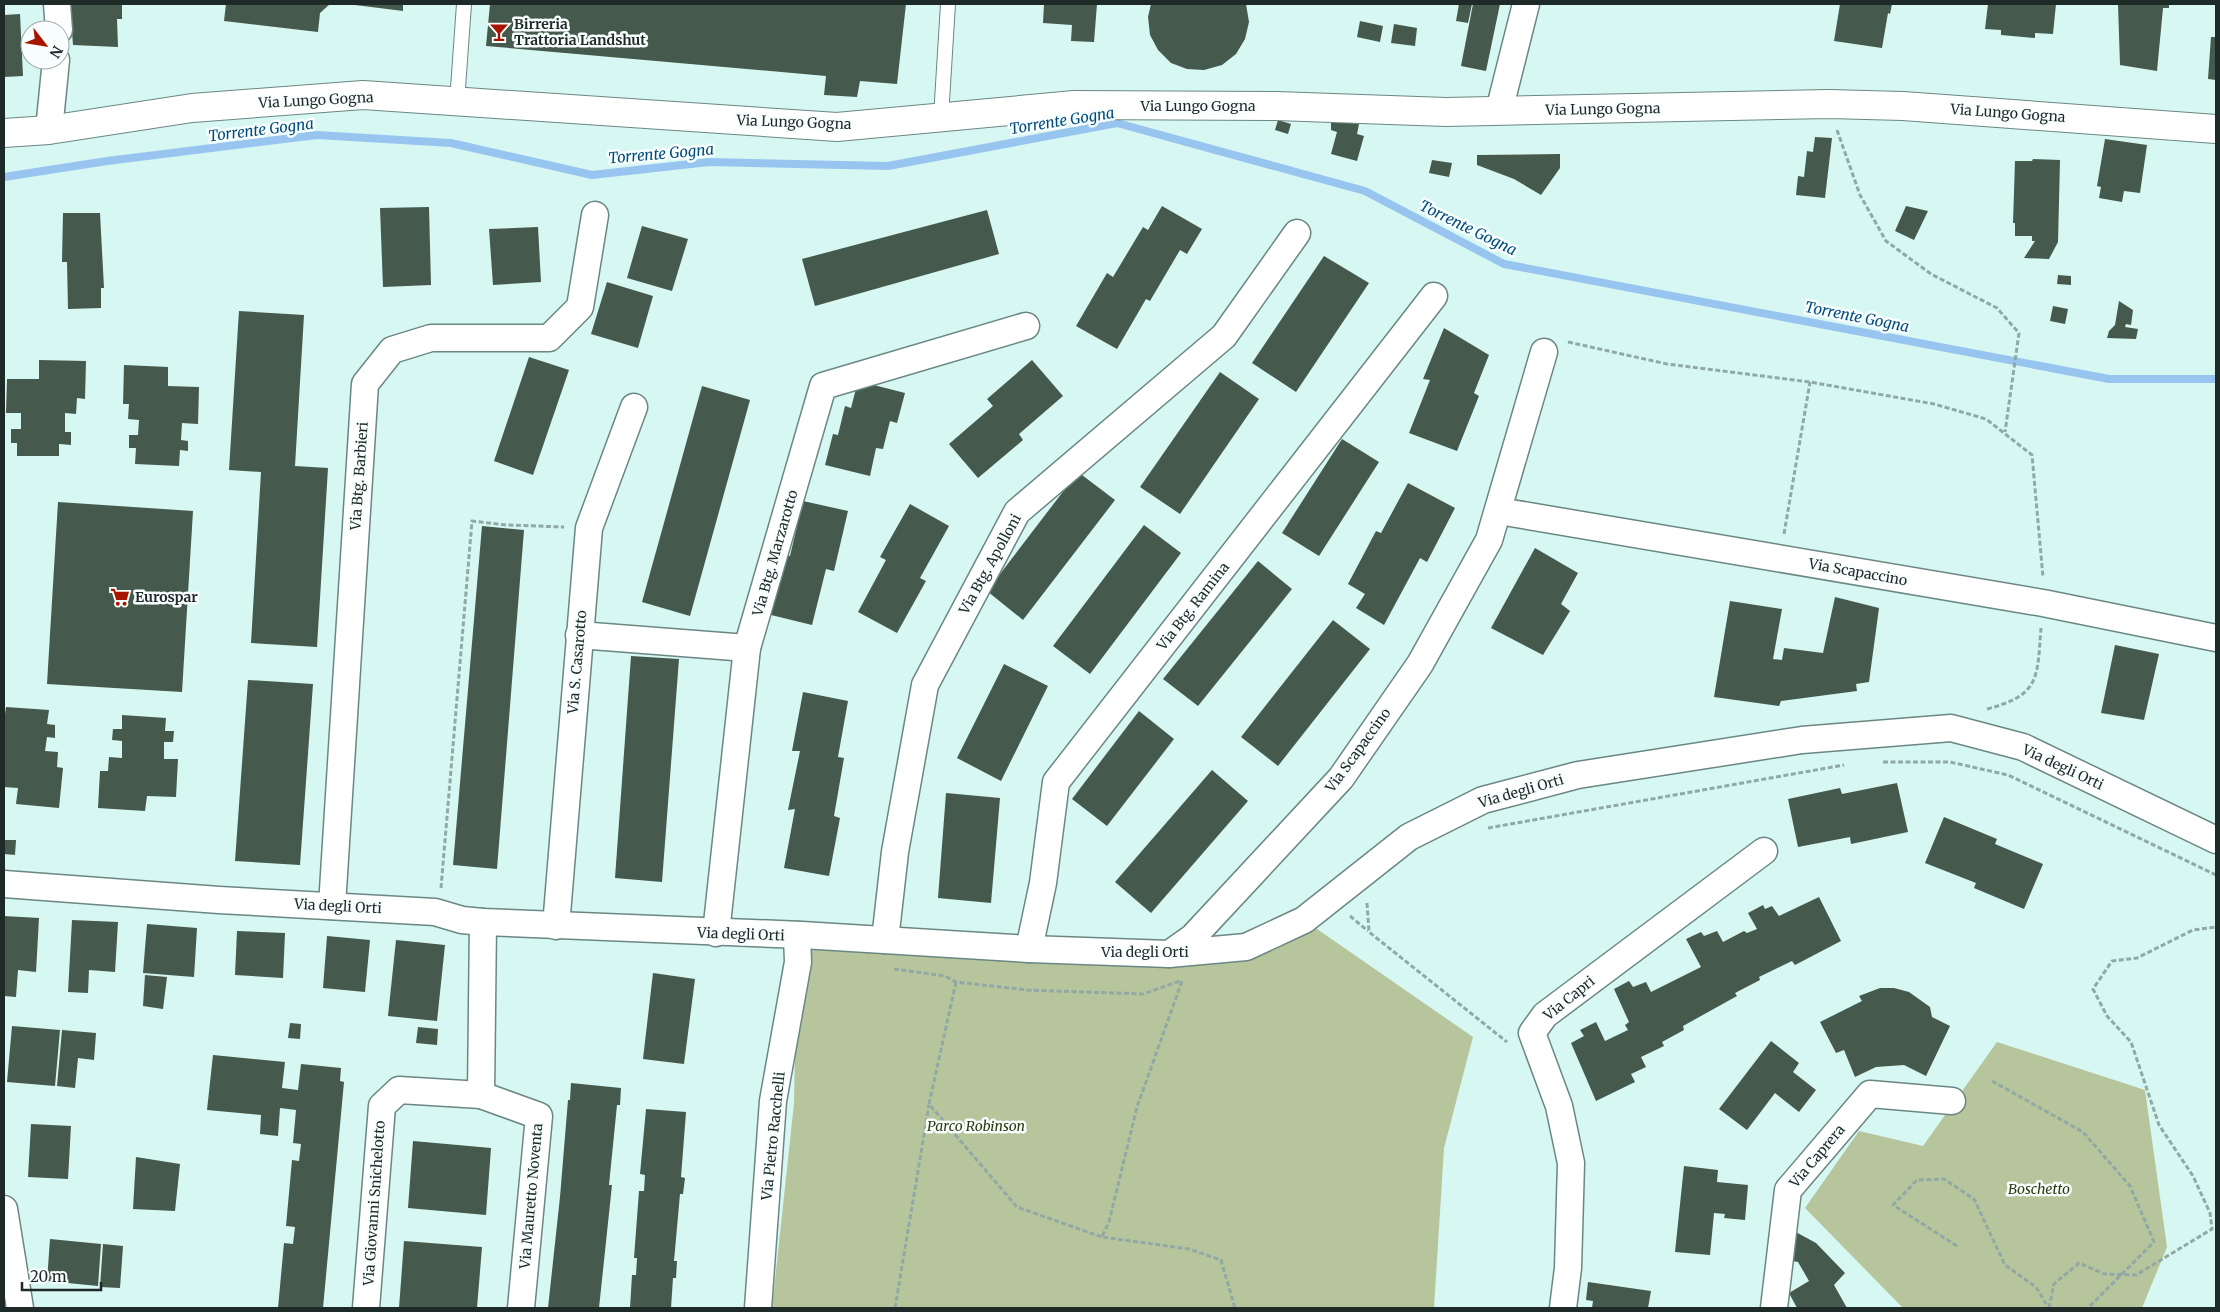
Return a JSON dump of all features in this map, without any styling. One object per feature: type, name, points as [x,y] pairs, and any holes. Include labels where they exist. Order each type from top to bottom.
[{"type":"street","points":[[57,4],[58,20]]},
{"type":"street","points":[[1499,111],[1526,4]]},
{"type":"street","points":[[49,130],[55,70]]},
{"type":"street","name":"Via Lungo Gogna","points":[[4,133],[49,130],[192,108],[363,95],[837,127],[1074,105],[1276,106],[1446,112],[1828,104],[1903,106],[2216,129]]},
{"type":"street","name":"Via Btg. Barbieri","points":[[332,906],[365,384],[392,350],[431,338],[549,338],[580,306],[595,215]]},
{"type":"street","name":"Via Btg. Apolloni","points":[[885,940],[895,852],[925,685],[1017,512],[1224,336],[1297,233]]},
{"type":"street","name":"Via Btg. Ramina","points":[[1029,949],[1043,884],[1056,782],[1434,296]]},
{"type":"street","name":"Via Btg. Marzarotto","points":[[716,933],[747,648],[823,386],[1026,326]]},
{"type":"street","name":"Via Scapaccino","points":[[1170,954],[1193,937],[1341,778],[1420,664],[1490,540],[1544,352]]},
{"type":"street","name":"Via S. Casarotto","points":[[556,926],[589,528],[634,406]]},
{"type":"street","name":"Via Scapaccino","points":[[1499,511],[2043,603],[2216,638]]},
{"type":"street","points":[[579,635],[747,648]]},
{"type":"street","name":"Via degli Orti","points":[[4,884],[219,900],[435,912],[462,920],[483,922],[797,935],[1029,949],[1170,954],[1246,946],[1304,920],[1409,837],[1483,800],[1578,775],[1773,745],[1947,728],[2023,747],[2216,840]]},
{"type":"street","name":"Via Capri","points":[[1563,1308],[1568,1268],[1572,1163],[1559,1106],[1532,1032],[1545,1015],[1764,851]]},
{"type":"street","points":[[481,1095],[483,922]]},
{"type":"street","name":"Via Pietro Racchelli","points":[[758,1308],[773,1101],[798,962],[797,935]]},
{"type":"street","name":"Via Giovanni Snichelotto","points":[[366,1308],[382,1106],[399,1090],[481,1095]]},
{"type":"street","name":"Via Caprera","points":[[1774,1308],[1788,1190],[1870,1094],[1952,1102]]},
{"type":"street","name":"Via Mauretto Noventa","points":[[481,1095],[539,1116],[521,1308]]},
{"type":"street","points":[[4,1210],[20,1308]]},
{"type":"lane","points":[[457,102],[464,4]]},
{"type":"lane","points":[[941,117],[948,4]]},
{"type":"path","points":[[1828,104],[1860,195],[1886,241],[1931,274],[1997,308],[2019,333],[2005,432]]},
{"type":"path","points":[[1544,352],[1546,337],[1667,364],[1810,382],[1934,404],[1986,419],[2032,455],[2043,563],[2043,603],[2037,677],[2024,695],[2006,704],[1964,716],[1947,728],[1944,761]]},
{"type":"path","points":[[1780,559],[1810,382]]},
{"type":"path","points":[[441,891],[472,520],[506,526],[589,528]]},
{"type":"path","points":[[1878,762],[1944,761],[2008,775],[2216,875]]},
{"type":"path","points":[[1479,830],[1849,765]]},
{"type":"path","points":[[1367,900],[1369,932]]},
{"type":"path","points":[[1343,910],[1505,1042],[1537,1045]]},
{"type":"path","points":[[2049,1308],[2054,1284],[2080,1264],[2104,1274],[2136,1275],[2212,1229],[2210,1213],[2193,1176],[2159,1124],[2131,1042],[2107,1016],[2093,989],[2112,961],[2137,958],[2193,930],[2216,927]]},
{"type":"path","points":[[892,969],[945,976],[956,982],[1027,990],[1143,994],[1182,980],[1192,979]]},
{"type":"path","points":[[1102,1237],[1108,1222],[1137,1107],[1182,980]]},
{"type":"path","points":[[895,1308],[929,1104],[956,982]]},
{"type":"path","points":[[1992,1081],[2082,1132],[2130,1186],[2154,1242],[2088,1308]]},
{"type":"path","points":[[929,1104],[1017,1207],[1102,1237],[1189,1249],[1221,1260],[1235,1308]]},
{"type":"path","points":[[1957,1246],[1893,1205],[1917,1180],[1944,1179],[1974,1199],[2005,1265],[2036,1287],[2049,1308]]},
{"type":"green space","name":"Parco Robinson","points":[[1304,920],[1473,1037],[1444,1148],[1434,1308],[772,1308],[794,1103],[797,948],[1169,954]]},
{"type":"green space","name":"Boschetto","points":[[1997,1042],[2145,1090],[2167,1247],[2142,1308],[1903,1308],[1805,1208],[1859,1131],[1923,1146]]},
{"type":"building","points":[[70,4],[122,4],[122,19],[117,19],[118,47],[73,45]]},
{"type":"building","points":[[226,4],[330,4],[320,13],[318,32],[224,21]]},
{"type":"building","points":[[347,4],[403,4],[403,11]]},
{"type":"building","points":[[490,4],[906,4],[897,84],[860,81],[857,97],[824,95],[826,76],[486,46]]},
{"type":"building","points":[[1044,4],[1097,4],[1094,42],[1071,41],[1072,25],[1043,23]]},
{"type":"building","points":[[1151,4],[1246,4],[1249,22],[1245,39],[1236,54],[1222,65],[1204,70],[1187,69],[1171,63],[1158,50],[1150,35],[1148,17]]},
{"type":"building","points":[[1459,4],[1472,4],[1468,23],[1456,21]]},
{"type":"building","points":[[1473,4],[1500,4],[1486,71],[1461,66]]},
{"type":"building","points":[[1840,4],[1892,4],[1890,14],[1888,13],[1882,48],[1834,41]]},
{"type":"building","points":[[1988,4],[2056,4],[2053,34],[2035,33],[2035,38],[2001,35],[2001,30],[1985,29]]},
{"type":"building","points":[[2118,4],[2169,4],[2169,8],[2163,8],[2157,71],[2120,65]]},
{"type":"building","points":[[20,14],[20,70],[23,70],[23,76],[4,77],[4,15]]},
{"type":"building","points":[[1360,21],[1383,26],[1380,42],[1357,37]]},
{"type":"building","points":[[1394,24],[1417,28],[1415,46],[1391,43]]},
{"type":"building","points":[[2211,37],[2216,37],[2216,80],[2208,79]]},
{"type":"building","points":[[1278,120],[1291,124],[1288,134],[1275,130]]},
{"type":"building","points":[[1331,121],[1359,124],[1357,134],[1364,136],[1357,161],[1331,154],[1337,132],[1331,130]]},
{"type":"building","points":[[1815,137],[1832,138],[1825,198],[1796,195],[1798,176],[1804,177],[1807,151],[1813,152]]},
{"type":"building","points":[[2105,139],[2147,145],[2140,193],[2124,191],[2122,202],[2099,198],[2101,187],[2097,186]]},
{"type":"building","points":[[1560,154],[1560,168],[1541,195],[1514,179],[1477,165],[1477,155]]},
{"type":"building","points":[[2033,159],[2060,160],[2058,242],[2049,259],[2024,258],[2035,241],[2032,241],[2032,236],[2015,236],[2015,223],[2013,223],[2015,161],[2032,161]]},
{"type":"building","points":[[1432,160],[1452,163],[1449,177],[1429,173]]},
{"type":"building","points":[[1162,206],[1202,229],[1187,254],[1180,250],[1150,301],[1146,299],[1117,349],[1076,326],[1107,273],[1113,277],[1143,227],[1148,230]]},
{"type":"building","points":[[1906,206],[1928,211],[1914,240],[1895,231]]},
{"type":"building","points":[[429,207],[431,285],[383,287],[380,208]]},
{"type":"building","points":[[987,210],[999,254],[815,306],[802,259]]},
{"type":"building","points":[[63,213],[100,213],[104,288],[101,288],[101,308],[68,309],[67,262],[62,262]]},
{"type":"building","points":[[642,226],[688,239],[672,291],[627,278]]},
{"type":"building","points":[[538,227],[541,282],[493,285],[489,229]]},
{"type":"building","points":[[1324,256],[1369,283],[1296,392],[1252,363]]},
{"type":"building","points":[[2058,275],[2071,276],[2071,285],[2057,284]]},
{"type":"building","points":[[607,282],[653,296],[638,348],[591,334]]},
{"type":"building","points":[[2119,301],[2133,310],[2131,325],[2126,324],[2125,327],[2138,329],[2136,339],[2107,338],[2109,331],[2115,325]]},
{"type":"building","points":[[2053,306],[2068,309],[2065,324],[2050,321]]},
{"type":"building","points":[[239,311],[304,315],[295,466],[328,468],[317,647],[251,643],[261,472],[229,470]]},
{"type":"building","points":[[1444,328],[1489,355],[1474,393],[1479,396],[1457,451],[1409,433],[1430,380],[1423,379]]},
{"type":"building","points":[[529,357],[569,370],[533,475],[494,461]]},
{"type":"building","points":[[39,360],[86,361],[85,399],[77,398],[76,414],[65,413],[65,432],[71,432],[71,445],[59,444],[59,456],[17,456],[17,443],[11,443],[11,429],[21,429],[21,413],[6,413],[7,379],[39,379]]},
{"type":"building","points":[[1032,360],[1063,396],[1019,434],[1023,440],[978,478],[949,444],[993,406],[987,399]]},
{"type":"building","points":[[124,365],[168,367],[168,386],[199,387],[198,424],[182,423],[181,440],[188,441],[188,451],[180,450],[179,466],[135,464],[136,448],[129,448],[129,435],[138,435],[139,420],[128,419],[129,404],[123,404]]},
{"type":"building","points":[[1220,372],[1259,399],[1180,514],[1140,487]]},
{"type":"building","points":[[858,381],[905,393],[897,423],[890,421],[883,449],[876,448],[870,476],[825,465],[833,434],[838,435],[845,406],[851,408]]},
{"type":"building","points":[[702,386],[750,400],[690,616],[642,602]]},
{"type":"building","points":[[1342,439],[1379,462],[1319,556],[1282,533]]},
{"type":"building","points":[[1078,472],[1115,500],[1023,620],[987,591]]},
{"type":"building","points":[[1408,483],[1455,508],[1427,562],[1420,558],[1384,625],[1356,608],[1365,594],[1348,584],[1376,531],[1381,533]]},
{"type":"building","points":[[803,501],[848,511],[834,571],[826,569],[812,625],[767,614],[782,554],[790,556]]},
{"type":"building","name":"Eurospar","points":[[58,502],[193,511],[182,692],[47,684]]},
{"type":"building","points":[[910,504],[949,526],[920,578],[926,581],[897,633],[858,612],[886,560],[880,557]]},
{"type":"building","points":[[1144,525],[1181,553],[1090,674],[1053,646]]},
{"type":"building","points":[[482,526],[524,530],[497,869],[453,865]]},
{"type":"building","points":[[1535,548],[1578,573],[1561,604],[1570,611],[1543,655],[1491,628]]},
{"type":"building","points":[[1258,561],[1292,589],[1198,706],[1163,679]]},
{"type":"building","points":[[1835,597],[1879,608],[1869,682],[1856,684],[1857,691],[1781,701],[1779,706],[1714,697],[1730,601],[1782,609],[1773,659],[1782,660],[1784,648],[1823,653]]},
{"type":"building","points":[[1333,620],[1370,649],[1278,766],[1241,737]]},
{"type":"building","points":[[2115,645],[2159,654],[2144,720],[2101,713]]},
{"type":"building","points":[[631,656],[679,659],[662,882],[615,878]]},
{"type":"building","points":[[1004,664],[1048,686],[1001,781],[957,758]]},
{"type":"building","points":[[248,680],[313,684],[300,865],[235,861]]},
{"type":"building","points":[[803,692],[848,701],[838,757],[844,758],[834,816],[840,818],[829,876],[784,868],[795,809],[788,810],[800,751],[792,751]]},
{"type":"building","points":[[6,707],[49,710],[47,724],[55,725],[55,738],[47,737],[45,751],[58,752],[57,767],[63,768],[59,808],[16,804],[18,788],[4,787],[4,721]]},
{"type":"building","points":[[1139,711],[1174,739],[1107,826],[1072,799]]},
{"type":"building","points":[[122,715],[166,718],[165,731],[174,731],[173,742],[164,742],[164,759],[178,759],[176,797],[147,796],[145,811],[98,808],[100,771],[108,771],[109,757],[122,758],[122,741],[112,740],[113,729],[122,729]]},
{"type":"building","points":[[1212,770],[1248,801],[1151,913],[1115,882]]},
{"type":"building","points":[[1897,783],[1908,832],[1851,844],[1850,837],[1798,847],[1788,799],[1840,788],[1842,794]]},
{"type":"building","points":[[946,793],[1000,798],[991,903],[938,898]]},
{"type":"building","points":[[1944,817],[1997,839],[1995,844],[2043,864],[2024,909],[1974,888],[1976,883],[1925,863]]},
{"type":"building","points":[[4,840],[16,840],[15,855],[4,854]]},
{"type":"building","points":[[1819,897],[1841,941],[1795,965],[1792,961],[1759,977],[1760,980],[1735,993],[1737,996],[1683,1026],[1684,1030],[1662,1042],[1664,1046],[1641,1057],[1646,1067],[1631,1074],[1635,1082],[1596,1101],[1571,1043],[1584,1036],[1580,1030],[1596,1022],[1605,1041],[1628,1030],[1625,1025],[1629,1022],[1614,989],[1629,981],[1633,987],[1646,982],[1651,992],[1701,967],[1686,939],[1701,932],[1704,936],[1717,931],[1723,942],[1744,931],[1747,933],[1757,929],[1748,913],[1763,905],[1765,909],[1772,906],[1779,916]]},
{"type":"building","points":[[4,916],[39,918],[36,972],[18,970],[16,997],[4,996]]},
{"type":"building","points":[[72,920],[118,922],[115,972],[89,970],[88,993],[68,992]]},
{"type":"building","points":[[147,924],[197,928],[194,977],[143,973]]},
{"type":"building","points":[[237,931],[285,933],[283,978],[235,975]]},
{"type":"building","points":[[327,936],[370,940],[365,992],[323,988]]},
{"type":"building","points":[[396,940],[445,945],[437,1021],[388,1016]]},
{"type":"building","points":[[653,973],[695,979],[684,1064],[643,1059]]},
{"type":"building","points":[[145,975],[167,977],[163,1009],[143,1006]]},
{"type":"building","points":[[1880,988],[1894,988],[1909,992],[1930,1007],[1932,1017],[1950,1026],[1926,1076],[1904,1065],[1876,1067],[1855,1077],[1844,1050],[1836,1053],[1820,1022],[1862,1001],[1859,996]]},
{"type":"building","points":[[290,1023],[301,1024],[300,1039],[288,1038]]},
{"type":"building","points":[[12,1026],[60,1030],[55,1086],[7,1082]]},
{"type":"building","points":[[418,1027],[438,1029],[437,1045],[416,1043]]},
{"type":"building","points":[[62,1030],[96,1033],[94,1060],[78,1058],[75,1088],[57,1086]]},
{"type":"building","points":[[1771,1041],[1799,1063],[1793,1072],[1816,1090],[1799,1112],[1775,1093],[1747,1130],[1719,1109]]},
{"type":"building","points":[[213,1055],[285,1062],[282,1088],[298,1090],[301,1064],[341,1068],[340,1081],[344,1082],[323,1308],[278,1308],[284,1243],[293,1244],[295,1227],[286,1226],[292,1160],[299,1161],[301,1144],[293,1143],[296,1110],[280,1108],[278,1136],[260,1134],[261,1115],[207,1110]]},
{"type":"building","points":[[571,1083],[621,1088],[620,1105],[617,1105],[609,1185],[612,1185],[599,1308],[548,1308]]},
{"type":"building","points":[[646,1109],[686,1112],[681,1177],[685,1178],[683,1194],[680,1194],[674,1261],[677,1261],[676,1278],[673,1278],[671,1308],[630,1308],[632,1275],[636,1275],[637,1258],[634,1258],[639,1191],[644,1191],[645,1175],[640,1174]]},
{"type":"building","points":[[31,1124],[71,1126],[68,1179],[28,1177]]},
{"type":"building","points":[[413,1141],[491,1148],[486,1215],[408,1208]]},
{"type":"building","points":[[136,1157],[180,1164],[175,1211],[133,1209]]},
{"type":"building","points":[[1684,1166],[1718,1170],[1717,1182],[1748,1185],[1745,1220],[1724,1218],[1725,1214],[1714,1213],[1710,1255],[1675,1252]]},
{"type":"building","points":[[1792,1230],[1816,1243],[1845,1273],[1834,1285],[1847,1308],[1797,1308],[1789,1293],[1809,1281],[1798,1262],[1786,1260]]},
{"type":"building","points":[[50,1239],[101,1244],[98,1286],[47,1281]]},
{"type":"building","points":[[404,1241],[482,1247],[477,1308],[399,1308]]},
{"type":"building","points":[[103,1244],[123,1246],[120,1288],[100,1287]]},
{"type":"building","points":[[1588,1282],[1651,1291],[1648,1308],[1592,1308],[1593,1301],[1586,1300]]},
{"type":"waterway","name":"Torrente Gogna","points":[[4,177],[107,161],[317,135],[451,143],[592,175],[709,162],[888,166],[1117,123],[1365,191],[1504,264],[2109,379],[2216,379]]},
{"type":"place","name":"Birreria Trattoria Landshut","points":[[499,32]]},
{"type":"place","name":"Eurospar","points":[[120,597]]}]
